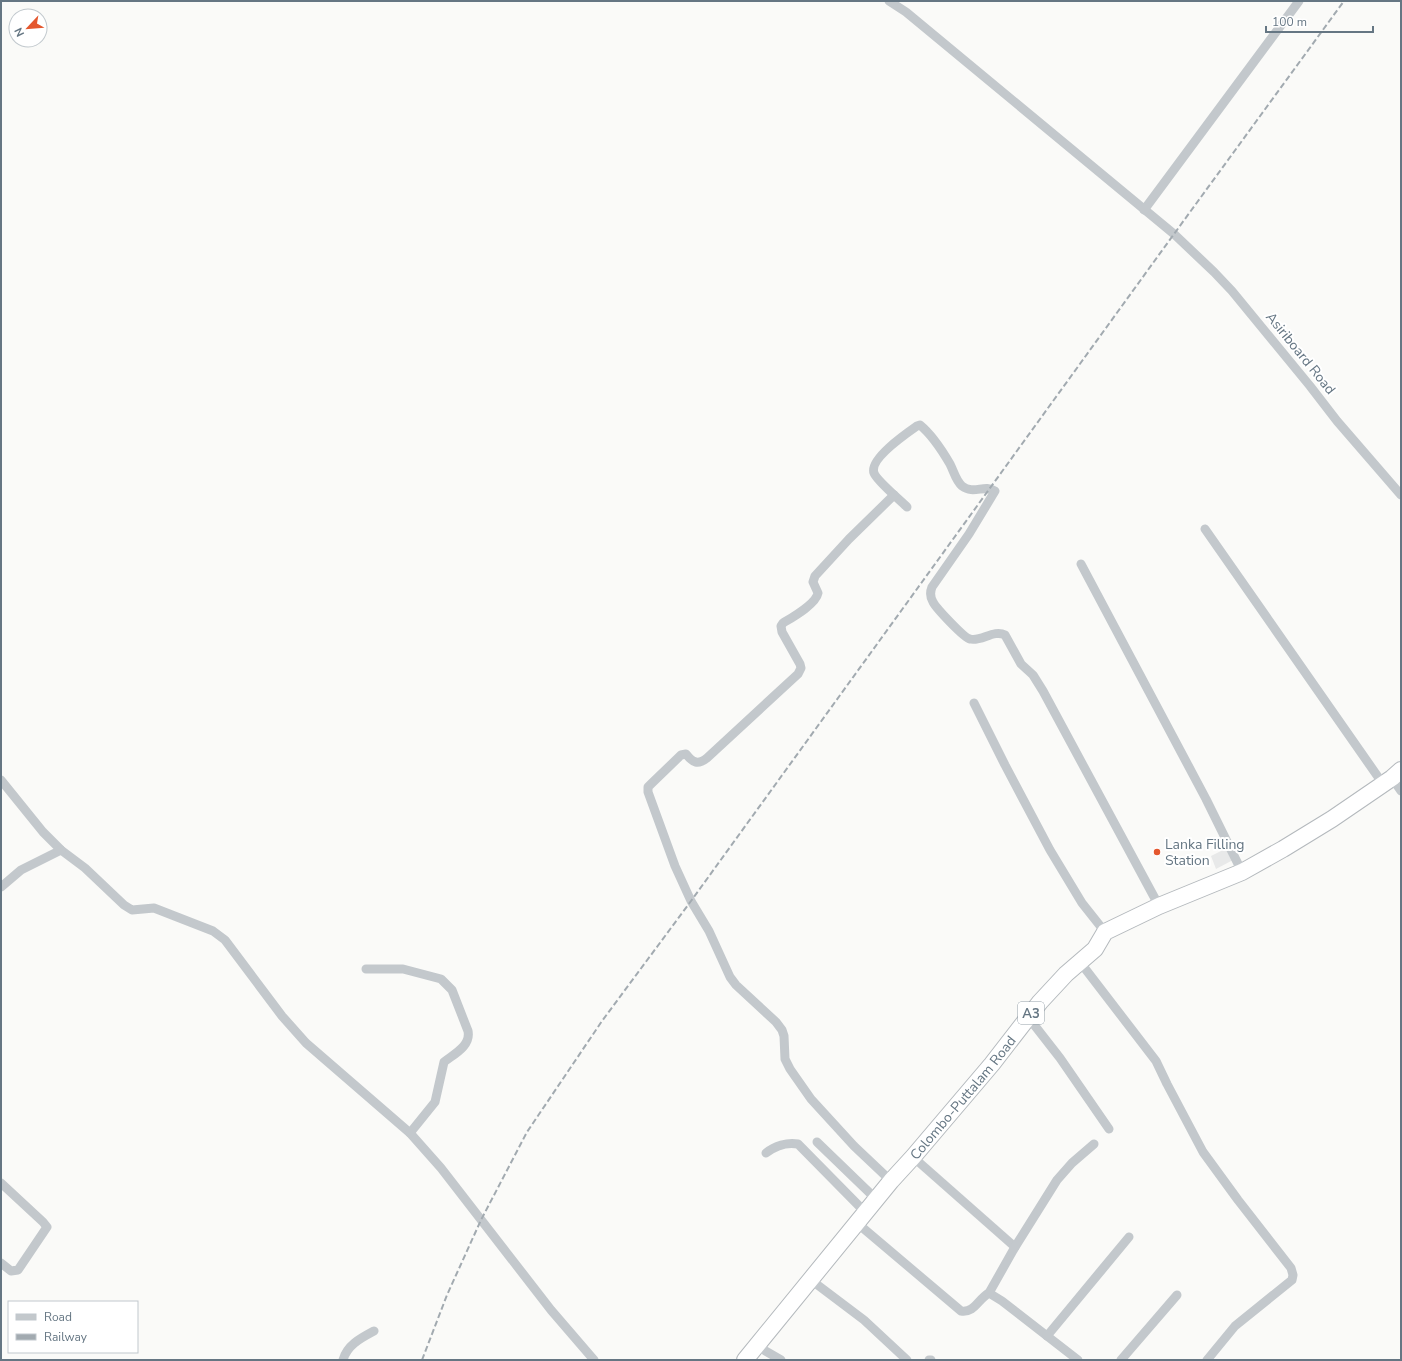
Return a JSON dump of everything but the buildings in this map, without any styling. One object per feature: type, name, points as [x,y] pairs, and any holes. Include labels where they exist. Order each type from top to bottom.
[{"type":"highway","points":[[1105,932],[1159,906],[1242,872],[1283,850],[1332,819],[1392,777]]},
{"type":"highway","name":"Colombo-Puttalam Road","points":[[745,1360],[812,1280],[891,1181],[992,1064],[1045,996],[1066,974],[1095,948],[1105,932]]},
{"type":"street","name":"Asiriboard Road","points":[[889,1],[906,12],[1174,234],[1214,272],[1232,291],[1337,421],[1401,495]]},
{"type":"street","points":[[1144,210],[1299,1]]},
{"type":"street","points":[[907,507],[875,476],[873,470],[874,465],[890,447],[919,425],[938,446],[960,485],[970,490],[991,489],[995,491],[969,534],[932,587],[930,593],[932,600],[938,609],[967,638],[980,639],[1000,634],[1005,636],[1020,664],[1033,675],[1159,906]]},
{"type":"street","points":[[891,1181],[854,1146],[811,1099],[790,1069],[785,1059],[784,1036],[782,1030],[776,1022],[736,985],[730,977],[709,931],[691,901],[674,866],[648,792],[648,787],[681,755],[686,754],[690,760],[698,763],[702,762],[798,674],[801,668],[800,664],[782,632],[781,626],[816,599],[818,593],[813,582],[815,576],[849,539],[894,495]]},
{"type":"street","points":[[1205,530],[1392,777],[1401,791]]},
{"type":"street","points":[[1081,564],[1206,799],[1242,872]]},
{"type":"street","points":[[974,703],[1004,765],[1050,850],[1082,903],[1105,932]]},
{"type":"street","points":[[1,780],[43,832],[61,850],[85,868],[124,905],[132,910],[154,908],[213,931],[225,940],[282,1016],[306,1043],[410,1133],[442,1168],[551,1310],[594,1360]]},
{"type":"street","points":[[1,887],[21,870],[61,850]]},
{"type":"street","points":[[1080,962],[1156,1061],[1203,1152],[1291,1268],[1293,1275],[1292,1280],[1234,1326],[1207,1360]]},
{"type":"street","points":[[366,969],[403,969],[441,979],[452,990],[470,1037],[468,1042],[444,1062],[435,1102],[410,1133]]},
{"type":"street","points":[[1028,1018],[1060,1058],[1109,1129]]},
{"type":"street","points":[[817,1142],[876,1199]]},
{"type":"street","points":[[766,1153],[776,1147],[787,1144],[798,1144],[861,1218],[961,1311],[966,1312],[972,1309],[989,1293],[1015,1247],[1057,1180],[1072,1163],[1094,1144]]},
{"type":"street","points":[[913,1157],[1015,1247]]},
{"type":"street","points":[[1,1183],[47,1227],[18,1270],[11,1271],[1,1263]]},
{"type":"street","points":[[1047,1336],[1129,1237]]},
{"type":"street","points":[[812,1280],[864,1320],[907,1360]]},
{"type":"street","points":[[989,1293],[1002,1301],[1078,1360]]},
{"type":"street","points":[[1121,1360],[1177,1295]]},
{"type":"street","points":[[343,1360],[345,1353],[349,1348],[374,1331]]},
{"type":"street","points":[[757,1346],[781,1360]]},
{"type":"shaded area","points":[[1227,848],[1233,860],[1216,869],[1211,856]]},
{"type":"railway","points":[[422,1360],[447,1295],[481,1220],[527,1132],[602,1021],[691,901],[1344,1]]},
{"type":"place","name":"Lanka Filling Station","points":[[1157,852]]}]
